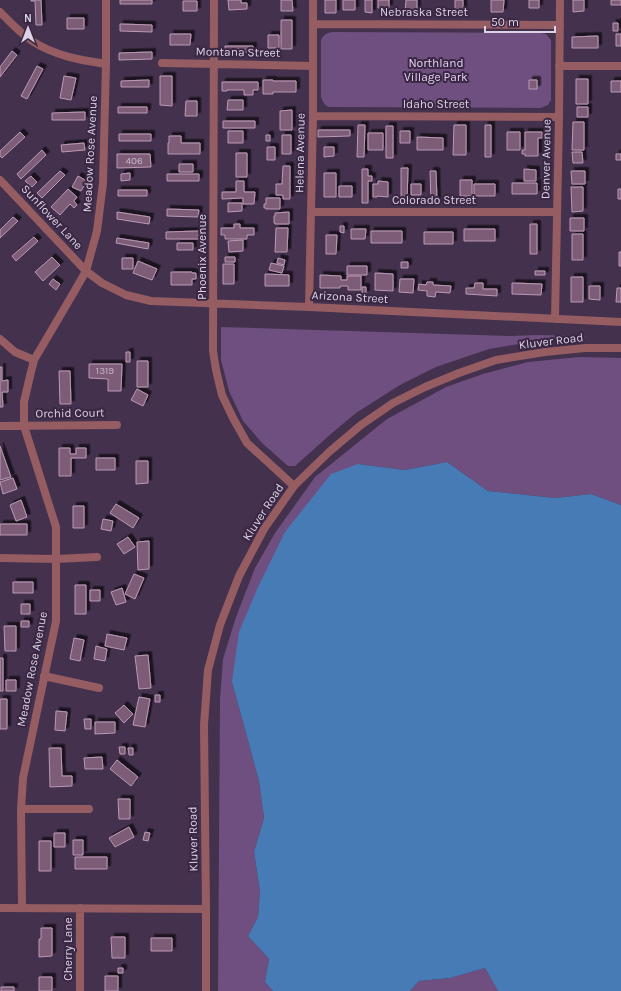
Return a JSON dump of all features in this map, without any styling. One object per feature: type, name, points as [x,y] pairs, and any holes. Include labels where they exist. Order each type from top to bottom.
[{"type":"street","name":"Meadow Rose Avenue","points":[[22,908],[21,809],[23,778],[56,622],[56,527],[24,426],[24,402],[34,360],[86,271],[97,231],[103,183],[106,0]]},
{"type":"street","name":"Phoenix Avenue","points":[[214,0],[213,351],[216,370],[222,395],[247,443],[294,486]]},
{"type":"street","name":"Helena Avenue","points":[[309,306],[313,116],[313,0]]},
{"type":"street","name":"Denver Avenue","points":[[555,319],[560,0]]},
{"type":"street","points":[[0,12],[32,42],[54,53],[78,60],[106,64]]},
{"type":"street","name":"Nebraska Street","points":[[313,24],[560,25]]},
{"type":"street","name":"Montana Street","points":[[162,63],[313,66]]},
{"type":"street","points":[[559,66],[621,66]]},
{"type":"street","name":"Idaho Street","points":[[313,116],[559,117]]},
{"type":"street","name":"Sunflower Lane","points":[[0,180],[86,271]]},
{"type":"street","name":"Colorado Street","points":[[311,212],[556,212]]},
{"type":"street","name":"Arizona Street","points":[[86,271],[102,283],[126,295],[151,301],[309,306],[621,322]]},
{"type":"street","points":[[0,339],[15,352],[34,360]]},
{"type":"street","name":"Kluver Road","points":[[206,991],[204,725],[208,670],[220,625],[239,576],[264,529],[294,486],[329,452],[361,425],[394,403],[432,384],[496,360],[545,352],[586,348],[621,348]]},
{"type":"street","name":"Orchid Court","points":[[0,426],[117,425]]},
{"type":"street","points":[[0,558],[97,558]]},
{"type":"street","points":[[44,676],[99,688]]},
{"type":"street","points":[[21,809],[89,809]]},
{"type":"street","points":[[0,908],[206,909]]},
{"type":"street","name":"Cherry Lane","points":[[80,908],[80,991]]},
{"type":"green space","name":"Northland Village Park","points":[[332,32],[546,34],[551,40],[551,100],[548,105],[541,108],[329,107],[324,103],[321,97],[321,40],[325,34]]},
{"type":"green space","points":[[221,327],[510,336],[588,336],[537,341],[489,349],[436,367],[400,385],[356,413],[295,466],[288,466],[262,443],[243,421],[229,391],[221,360]]},
{"type":"green space","points":[[579,357],[621,358],[621,505],[591,494],[555,498],[488,491],[447,462],[405,470],[358,464],[232,682],[259,781],[264,818],[254,852],[260,891],[258,917],[248,936],[269,959],[265,982],[273,991],[218,991],[220,699],[223,659],[236,617],[255,568],[275,533],[315,477],[387,419],[446,387],[483,374],[528,362]]},
{"type":"green space","points":[[485,968],[498,991],[410,991],[419,981],[450,978]]},
{"type":"water","points":[[447,462],[488,491],[555,498],[591,494],[621,505],[621,991],[498,991],[485,968],[450,978],[419,981],[410,991],[273,991],[265,982],[269,959],[248,936],[258,917],[260,891],[254,852],[264,818],[259,781],[232,682],[239,632],[258,587],[285,532],[331,474],[358,464],[405,470]]},
{"type":"building","points":[[31,0],[41,0],[42,25],[36,25],[35,1]]},
{"type":"building","points":[[120,0],[152,0],[152,4],[120,4]]},
{"type":"building","points":[[228,0],[241,0],[241,3],[247,3],[247,9],[229,10]]},
{"type":"building","points":[[281,0],[292,0],[293,11],[281,11]]},
{"type":"building","points":[[325,0],[336,0],[336,13],[325,13]]},
{"type":"building","points":[[343,0],[355,0],[355,10],[343,10]]},
{"type":"building","points":[[365,0],[372,0],[372,13],[365,12]]},
{"type":"building","points":[[378,0],[389,0],[389,8],[378,8]]},
{"type":"building","points":[[406,0],[417,0],[417,12],[405,12]]},
{"type":"building","points":[[455,0],[463,0],[463,13],[455,13]]},
{"type":"building","points":[[491,0],[504,0],[503,12],[491,12]]},
{"type":"building","points":[[529,0],[539,0],[539,8],[529,8]]},
{"type":"building","points":[[573,0],[584,0],[584,11],[573,12]]},
{"type":"building","points":[[611,0],[621,0],[621,5],[611,5]]},
{"type":"building","points":[[183,1],[197,1],[197,11],[183,11]]},
{"type":"building","points":[[67,18],[84,18],[84,29],[67,29]]},
{"type":"building","points":[[281,20],[292,20],[292,49],[281,49]]},
{"type":"building","points":[[613,23],[618,23],[618,31],[613,31]]},
{"type":"building","points":[[120,24],[152,25],[152,32],[120,31]]},
{"type":"building","points":[[170,34],[191,34],[190,45],[170,45]]},
{"type":"building","points":[[616,34],[621,34],[621,46],[616,46]]},
{"type":"building","points":[[268,35],[279,35],[279,48],[268,48]]},
{"type":"building","points":[[598,36],[598,48],[572,48],[572,37]]},
{"type":"building","points":[[225,46],[253,46],[253,52],[225,53]]},
{"type":"building","points":[[12,51],[17,55],[0,77],[0,67]]},
{"type":"building","points":[[152,52],[152,59],[119,60],[119,53]]},
{"type":"building","points":[[37,66],[43,69],[27,99],[21,96]]},
{"type":"building","points":[[64,76],[76,78],[71,100],[60,98]]},
{"type":"building","points":[[160,76],[172,76],[172,106],[160,105]]},
{"type":"building","points":[[576,79],[588,79],[588,104],[576,104]]},
{"type":"building","points":[[149,80],[149,87],[121,87],[121,81]]},
{"type":"building","points":[[263,80],[296,81],[296,92],[273,92],[273,94],[263,94]]},
{"type":"building","points":[[529,80],[537,80],[537,89],[529,89]]},
{"type":"building","points":[[611,81],[621,81],[621,92],[611,92]]},
{"type":"building","points":[[222,82],[258,82],[258,90],[253,90],[253,95],[244,95],[244,90],[222,91]]},
{"type":"building","points":[[228,100],[243,100],[243,110],[227,110]]},
{"type":"building","points":[[186,101],[197,101],[197,116],[185,116]]},
{"type":"building","points":[[118,107],[147,107],[147,113],[118,113]]},
{"type":"building","points":[[577,107],[588,107],[588,117],[577,117]]},
{"type":"building","points":[[292,110],[292,130],[280,130],[280,111]]},
{"type":"building","points":[[85,112],[85,120],[52,120],[52,113]]},
{"type":"building","points":[[223,121],[255,121],[255,128],[223,128]]},
{"type":"building","points":[[573,122],[584,122],[584,150],[572,150]]},
{"type":"building","points":[[358,125],[365,125],[364,157],[357,157]]},
{"type":"building","points":[[454,125],[466,125],[466,155],[453,155]]},
{"type":"building","points":[[485,125],[491,125],[491,157],[485,157]]},
{"type":"building","points":[[386,126],[393,126],[393,158],[386,158]]},
{"type":"building","points":[[318,130],[350,130],[350,136],[318,137]]},
{"type":"building","points":[[228,131],[243,131],[243,143],[228,143]]},
{"type":"building","points":[[400,131],[410,131],[410,143],[400,143]]},
{"type":"building","points":[[20,132],[25,137],[2,158],[0,156],[0,151]]},
{"type":"building","points":[[507,132],[520,132],[520,150],[507,150]]},
{"type":"building","points":[[525,132],[542,132],[542,138],[538,138],[538,156],[525,156],[525,154],[522,154],[522,150],[525,150]]},
{"type":"building","points":[[368,133],[383,133],[383,150],[368,150]]},
{"type":"building","points":[[119,134],[151,134],[151,141],[119,141]]},
{"type":"building","points":[[266,135],[270,135],[270,141],[266,141]]},
{"type":"building","points":[[282,135],[291,135],[291,154],[282,154]]},
{"type":"building","points":[[169,136],[181,136],[181,143],[200,143],[200,154],[168,154]]},
{"type":"building","points":[[417,137],[443,138],[443,150],[417,150]]},
{"type":"building","points":[[84,143],[85,150],[62,152],[61,145]]},
{"type":"building","points":[[267,147],[275,147],[275,160],[267,160]]},
{"type":"building","points":[[324,147],[334,147],[334,156],[324,157]]},
{"type":"building","points":[[42,150],[46,155],[21,179],[17,174]]},
{"type":"building","points":[[572,152],[582,152],[583,163],[573,163]]},
{"type":"building","points":[[236,153],[247,153],[247,177],[236,177]]},
{"type":"building","points":[[117,154],[150,154],[151,167],[117,168]]},
{"type":"building","points":[[616,154],[621,154],[621,160],[616,160]]},
{"type":"building","points":[[179,164],[193,164],[193,172],[179,172]]},
{"type":"building","points":[[283,166],[290,166],[290,199],[283,199],[283,195],[276,195],[276,184],[282,184]]},
{"type":"building","points":[[401,168],[408,168],[407,201],[401,201]]},
{"type":"building","points":[[362,169],[368,169],[368,176],[372,176],[372,181],[368,181],[368,203],[362,203]]},
{"type":"building","points":[[524,169],[536,170],[536,181],[524,181]]},
{"type":"building","points":[[60,171],[65,175],[42,198],[37,193]]},
{"type":"building","points":[[430,171],[436,171],[437,201],[431,201]]},
{"type":"building","points":[[571,171],[585,171],[585,184],[572,184]]},
{"type":"building","points":[[130,173],[130,180],[121,181],[121,174]]},
{"type":"building","points":[[324,173],[336,173],[336,197],[324,197]]},
{"type":"building","points":[[167,174],[199,174],[199,181],[167,181]]},
{"type":"building","points":[[31,176],[37,182],[32,187],[25,181]]},
{"type":"building","points":[[78,176],[87,181],[81,191],[72,187]]},
{"type":"building","points":[[460,180],[472,180],[472,196],[460,196]]},
{"type":"building","points":[[236,181],[244,181],[244,192],[255,192],[254,204],[243,204],[243,198],[222,199],[222,192],[236,192]]},
{"type":"building","points":[[378,181],[388,182],[388,197],[373,197],[373,184],[378,184]]},
{"type":"building","points":[[512,183],[537,183],[537,194],[512,194]]},
{"type":"building","points":[[411,184],[421,184],[421,195],[411,195]]},
{"type":"building","points":[[474,184],[495,184],[495,196],[474,196]]},
{"type":"building","points":[[339,186],[352,186],[352,197],[339,197]]},
{"type":"building","points":[[571,187],[583,187],[583,211],[572,212]]},
{"type":"building","points":[[68,189],[77,197],[74,201],[77,205],[74,208],[70,204],[60,215],[51,207]]},
{"type":"building","points":[[618,189],[621,189],[621,199],[618,199]]},
{"type":"building","points":[[118,190],[147,190],[147,196],[118,196]]},
{"type":"building","points":[[266,198],[280,198],[280,209],[264,208]]},
{"type":"building","points":[[228,203],[242,203],[242,211],[228,212]]},
{"type":"building","points":[[167,209],[199,210],[198,217],[167,216]]},
{"type":"building","points":[[117,212],[150,217],[149,224],[117,219]]},
{"type":"building","points":[[289,212],[289,224],[274,223],[275,213]]},
{"type":"building","points":[[13,217],[18,221],[0,238],[0,230]]},
{"type":"building","points":[[570,218],[584,218],[584,231],[570,231]]},
{"type":"building","points":[[234,224],[240,224],[240,228],[254,228],[254,235],[247,235],[247,239],[225,239],[225,235],[221,235],[221,228],[234,228]]},
{"type":"building","points":[[530,224],[537,224],[537,254],[530,254]]},
{"type":"building","points":[[340,226],[344,226],[344,233],[340,232]]},
{"type":"building","points":[[276,228],[288,228],[287,252],[275,252]]},
{"type":"building","points":[[351,229],[366,229],[365,239],[351,239]]},
{"type":"building","points":[[464,229],[495,229],[495,241],[464,241]]},
{"type":"building","points":[[199,231],[199,239],[166,239],[166,232]]},
{"type":"building","points":[[371,231],[402,231],[402,243],[371,243]]},
{"type":"building","points":[[424,232],[453,232],[453,244],[424,244]]},
{"type":"building","points":[[572,234],[583,234],[583,260],[572,260]]},
{"type":"building","points":[[326,235],[337,235],[336,254],[326,254]]},
{"type":"building","points":[[34,237],[38,241],[16,261],[12,256]]},
{"type":"building","points":[[117,238],[149,243],[148,249],[116,243]]},
{"type":"building","points":[[243,240],[243,251],[229,252],[228,241]]},
{"type":"building","points":[[177,243],[193,243],[193,250],[177,250]]},
{"type":"building","points":[[619,252],[621,252],[621,266],[619,266]]},
{"type":"building","points":[[52,257],[60,265],[43,281],[35,272]]},
{"type":"building","points":[[225,257],[235,257],[235,262],[225,262]]},
{"type":"building","points":[[122,258],[133,258],[133,269],[122,269]]},
{"type":"building","points":[[278,258],[285,260],[284,265],[277,263]]},
{"type":"building","points":[[138,261],[157,269],[152,280],[133,273]]},
{"type":"building","points":[[401,262],[408,262],[408,268],[401,268]]},
{"type":"building","points":[[271,263],[284,266],[282,273],[269,270]]},
{"type":"building","points":[[223,264],[234,264],[234,284],[223,284]]},
{"type":"building","points":[[347,266],[367,266],[367,275],[347,275]]},
{"type":"building","points":[[535,271],[545,271],[545,275],[535,275]]},
{"type":"building","points":[[171,272],[196,273],[196,279],[192,279],[192,285],[171,285]]},
{"type":"building","points":[[375,273],[393,274],[393,291],[375,290]]},
{"type":"building","points":[[265,274],[289,275],[289,286],[265,286]]},
{"type":"building","points":[[320,275],[341,276],[341,280],[347,280],[347,276],[361,276],[361,290],[348,290],[348,286],[340,286],[340,288],[320,288]]},
{"type":"building","points":[[571,277],[583,277],[583,302],[571,302]]},
{"type":"building","points":[[53,279],[60,284],[56,290],[49,284]]},
{"type":"building","points":[[400,279],[414,279],[413,293],[399,292]]},
{"type":"building","points":[[427,282],[433,282],[433,285],[451,286],[450,293],[436,292],[435,297],[427,296],[427,291],[418,290],[419,284],[426,285]]},
{"type":"building","points":[[475,283],[483,283],[483,289],[497,289],[497,296],[466,294],[466,288],[474,288]]},
{"type":"building","points":[[512,283],[542,284],[541,295],[512,294]]},
{"type":"building","points":[[589,286],[600,286],[600,300],[589,299]]},
{"type":"building","points":[[362,287],[366,287],[366,294],[362,294]]},
{"type":"building","points":[[617,288],[621,288],[621,302],[616,302]]},
{"type":"building","points":[[126,352],[130,352],[130,362],[126,362]]},
{"type":"building","points":[[137,361],[148,361],[148,387],[137,387]]},
{"type":"building","points":[[89,364],[122,364],[121,391],[108,391],[108,379],[89,378]]},
{"type":"building","points":[[0,367],[2,367],[2,381],[8,380],[8,392],[2,392],[3,407],[0,407]]},
{"type":"building","points":[[59,371],[70,371],[71,404],[60,404]]},
{"type":"building","points":[[137,389],[148,395],[143,406],[131,400]]},
{"type":"building","points":[[0,446],[11,477],[0,480]]},
{"type":"building","points":[[59,448],[70,448],[70,454],[76,454],[76,448],[86,448],[86,458],[71,458],[71,476],[59,476]]},
{"type":"building","points":[[96,458],[115,458],[115,470],[96,470]]},
{"type":"building","points":[[136,461],[148,461],[148,483],[136,484]]},
{"type":"building","points":[[13,478],[17,489],[3,494],[0,482]]},
{"type":"building","points":[[21,500],[27,517],[16,521],[10,505]]},
{"type":"building","points":[[116,504],[139,518],[133,528],[110,513]]},
{"type":"building","points":[[73,506],[84,506],[84,528],[73,528]]},
{"type":"building","points":[[103,519],[113,521],[111,531],[101,529]]},
{"type":"building","points":[[0,524],[27,524],[27,535],[0,535]]},
{"type":"building","points":[[128,537],[135,547],[124,554],[117,544]]},
{"type":"building","points":[[149,541],[149,569],[138,570],[137,542]]},
{"type":"building","points":[[134,574],[144,578],[135,599],[125,594]]},
{"type":"building","points":[[13,582],[33,582],[33,593],[13,593]]},
{"type":"building","points":[[75,585],[86,585],[86,614],[75,614]]},
{"type":"building","points":[[122,588],[126,602],[116,605],[111,592]]},
{"type":"building","points":[[90,590],[100,590],[100,601],[90,601]]},
{"type":"building","points":[[21,604],[30,604],[30,614],[21,614]]},
{"type":"building","points":[[21,621],[29,621],[29,627],[21,627]]},
{"type":"building","points":[[4,626],[16,626],[16,651],[5,651]]},
{"type":"building","points":[[107,634],[127,638],[124,650],[105,646]]},
{"type":"building","points":[[74,638],[84,640],[80,661],[70,659]]},
{"type":"building","points":[[96,646],[107,649],[105,661],[94,659]]},
{"type":"building","points":[[148,655],[151,688],[139,689],[135,656]]},
{"type":"building","points":[[0,658],[3,658],[3,691],[0,691]]},
{"type":"building","points":[[6,680],[16,680],[16,691],[6,691]]},
{"type":"building","points":[[155,695],[160,695],[160,702],[155,702]]},
{"type":"building","points":[[139,697],[150,699],[145,727],[133,725]]},
{"type":"building","points":[[0,699],[7,699],[7,729],[0,729]]},
{"type":"building","points":[[124,705],[133,714],[124,723],[115,713]]},
{"type":"building","points":[[56,711],[67,712],[65,731],[55,730]]},
{"type":"building","points":[[84,719],[91,719],[91,729],[85,729]]},
{"type":"building","points":[[95,722],[115,722],[115,733],[95,734]]},
{"type":"building","points":[[119,747],[125,747],[125,754],[120,754]]},
{"type":"building","points":[[49,748],[61,748],[62,776],[72,776],[72,786],[50,787]]},
{"type":"building","points":[[128,748],[133,748],[133,755],[129,755]]},
{"type":"building","points":[[102,757],[103,769],[85,769],[84,758]]},
{"type":"building","points":[[117,760],[138,777],[131,786],[110,769]]},
{"type":"building","points":[[118,799],[130,799],[130,819],[119,819]]},
{"type":"building","points":[[129,827],[134,837],[115,847],[109,838]]},
{"type":"building","points":[[145,832],[150,833],[148,841],[143,840]]},
{"type":"building","points":[[54,833],[65,833],[65,847],[54,847]]},
{"type":"building","points":[[73,840],[83,840],[83,855],[73,855]]},
{"type":"building","points":[[39,841],[51,841],[51,871],[39,871]]},
{"type":"building","points":[[75,857],[107,857],[107,869],[75,869]]},
{"type":"building","points":[[41,928],[52,928],[52,956],[39,957],[39,939],[41,939]]},
{"type":"building","points":[[111,937],[125,937],[125,958],[112,958]]},
{"type":"building","points":[[151,938],[172,938],[172,951],[151,951]]},
{"type":"building","points":[[118,968],[123,968],[123,973],[118,973]]},
{"type":"building","points":[[105,976],[118,976],[118,991],[105,991]]},
{"type":"building","points":[[39,977],[52,977],[52,991],[39,991]]},
{"type":"building","points":[[1,987],[14,987],[14,991],[1,991]]}]
